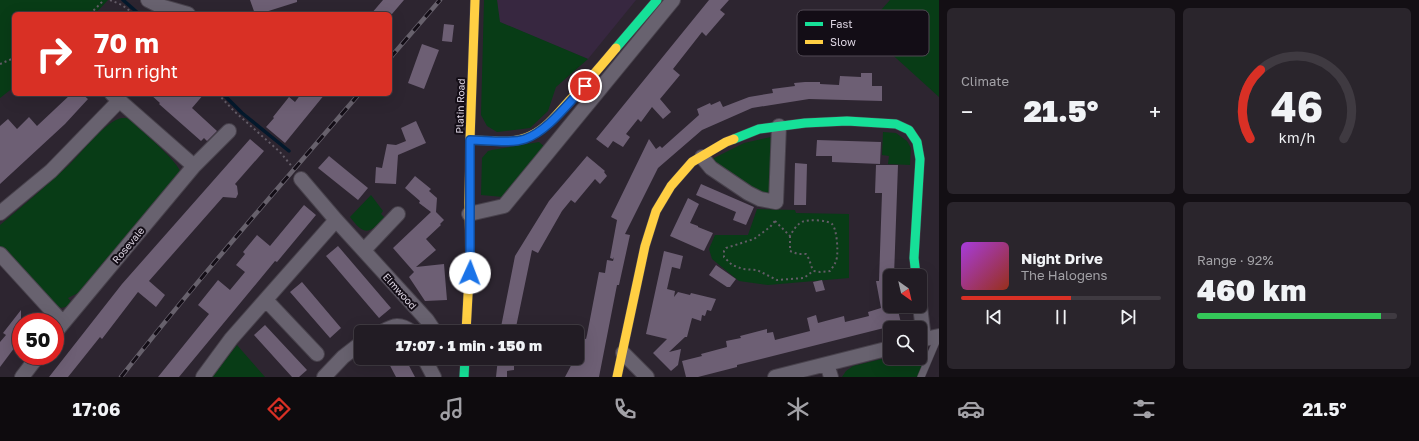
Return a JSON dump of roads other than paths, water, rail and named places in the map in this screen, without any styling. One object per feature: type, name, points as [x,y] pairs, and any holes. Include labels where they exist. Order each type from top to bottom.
[{"type":"street","points":[[148,0],[160,6],[181,12]]},
{"type":"street","name":"Platin Road","points":[[466,325],[470,258],[470,140],[475,0]]},
{"type":"street","points":[[469,214],[504,206],[657,0]]},
{"type":"street","points":[[470,140],[512,141],[524,139],[535,134],[599,80],[673,0]]},
{"type":"street","points":[[0,213],[51,171],[116,97],[194,166]]},
{"type":"street","points":[[617,377],[645,246],[656,211],[671,186],[692,162],[726,142],[759,129],[805,123],[847,121],[896,124],[910,130],[917,142],[920,160],[914,258],[915,269]]},
{"type":"street","points":[[702,156],[711,168],[748,193],[760,199],[776,202],[779,126]]},
{"type":"street","name":"Rosevale","points":[[64,322],[194,166],[230,131]]},
{"type":"street","name":"Elmwood","points":[[301,179],[430,325]]},
{"type":"street","points":[[364,250],[398,214]]},
{"type":"street","points":[[203,377],[232,339],[336,220]]},
{"type":"street","name":"Rosevale","points":[[0,254],[47,313]]},
{"type":"street","points":[[266,300],[318,354]]},
{"type":"street","points":[[927,339],[939,336]]},
{"type":"street","points":[[324,377],[354,349]]},
{"type":"street","points":[[775,377],[829,371],[883,351]]},
{"type":"street","points":[[623,353],[647,377]]},
{"type":"street","points":[[22,377],[31,365]]},
{"type":"street","points":[[428,365],[434,377]]},
{"type":"street","points":[[464,377],[465,365]]},
{"type":"lane","points":[[921,377],[939,336]]},
{"type":"waterway","points":[[123,0],[137,12]]},
{"type":"waterway","points":[[225,96],[242,113],[289,151]]},
{"type":"railway","points":[[392,56],[440,0]]},
{"type":"railway","points":[[121,377],[209,269],[357,96]]}]
